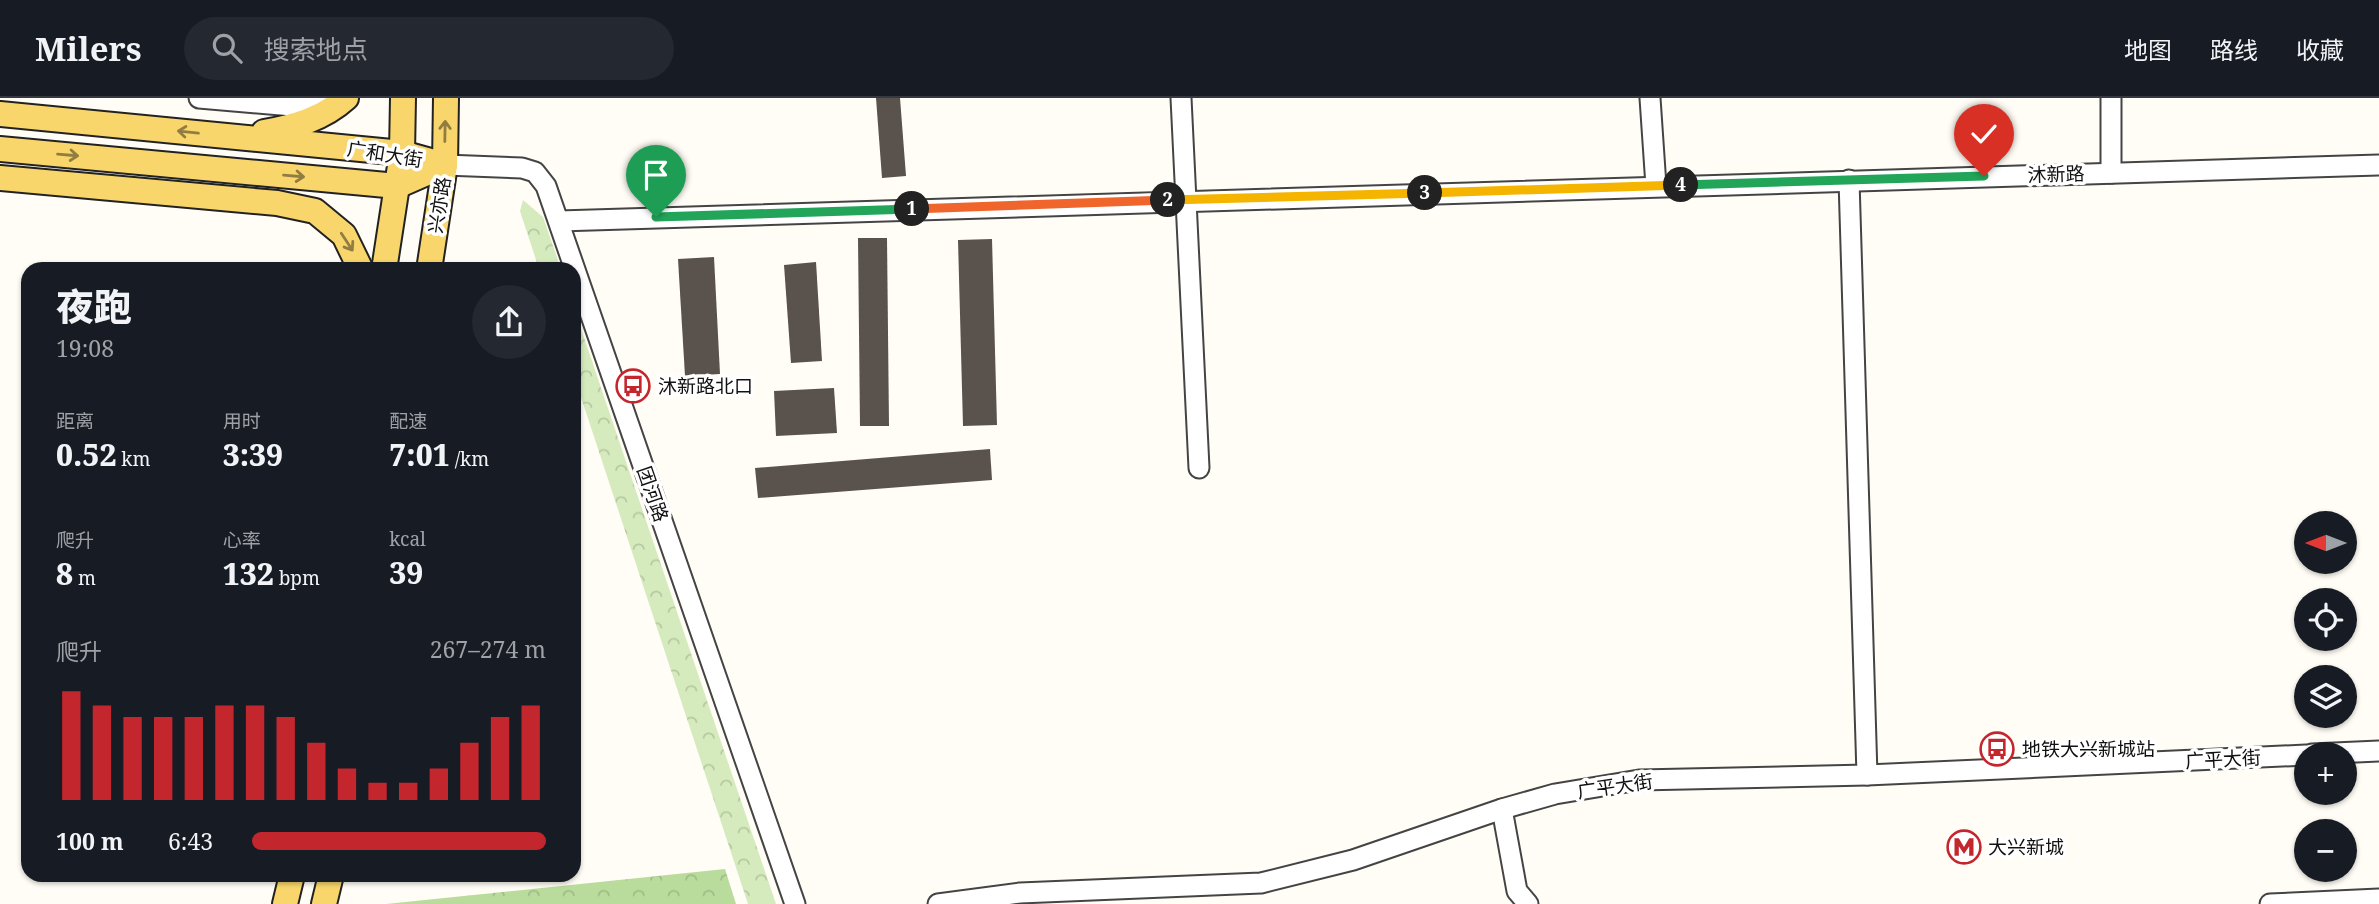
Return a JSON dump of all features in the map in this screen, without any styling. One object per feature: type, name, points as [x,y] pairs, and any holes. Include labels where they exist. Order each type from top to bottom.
[{"type":"main road","points":[[385,262],[402,153],[403,98]]},
{"type":"main road","name":"兴亦路","points":[[430,262],[445,165],[446,98]]},
{"type":"main road","points":[[239,137],[289,128],[331,112],[342,102]]},
{"type":"main road","name":"广和大街","points":[[0,114],[402,153],[445,165]]},
{"type":"main road","name":"广和大街","points":[[0,149],[397,186],[445,165]]},
{"type":"main road","points":[[0,178],[277,203],[315,211],[344,235],[357,262]]},
{"type":"main road","points":[[285,904],[290,882]]},
{"type":"main road","points":[[324,904],[329,882]]},
{"type":"street","points":[[199,98],[304,107],[342,102]]},
{"type":"street","points":[[1181,98],[1199,468]]},
{"type":"street","points":[[1650,98],[1656,186]]},
{"type":"street","points":[[2111,98],[2111,173]]},
{"type":"street","name":"团河路","points":[[445,165],[484,165],[535,172],[546,186],[573,262]]},
{"type":"street","name":"沐新路","points":[[559,220],[2379,165]]},
{"type":"street","points":[[1849,180],[1867,775]]},
{"type":"street","name":"团河路","points":[[581,284],[795,904]]},
{"type":"street","points":[[2357,752],[2379,751]]},
{"type":"street","name":"广平大街","points":[[938,904],[1020,893],[1261,883],[1353,860],[1503,808],[1555,794],[1639,780],[1867,775],[2294,756]]},
{"type":"street","points":[[1503,808],[1517,891],[1528,904]]},
{"type":"street","points":[[2270,904],[2379,899]]},
{"type":"green space","points":[[523,200],[543,217],[559,262],[537,262],[520,211]]},
{"type":"green space","points":[[581,329],[776,904],[748,904],[581,397]]},
{"type":"green space","points":[[725,869],[736,904],[386,904]]},
{"type":"building","points":[[876,98],[900,98],[906,176],[882,178]]},
{"type":"building","points":[[858,238],[887,238],[889,426],[860,426]]},
{"type":"building","points":[[992,239],[997,425],[963,426],[958,240]]},
{"type":"building","points":[[714,257],[720,374],[685,376],[678,259]]},
{"type":"building","points":[[816,262],[822,361],[791,363],[784,265]]},
{"type":"building","points":[[834,388],[837,433],[776,436],[774,391]]},
{"type":"building","points":[[990,449],[992,480],[758,498],[755,468]]},
{"type":"place","name":"沐新路北口","points":[[633,386]]},
{"type":"place","name":"地铁大兴新城站","points":[[1997,749]]},
{"type":"place","name":"大兴新城","points":[[1964,847]]},
{"type":"route","points":[[656,217],[1984,176]]}]
